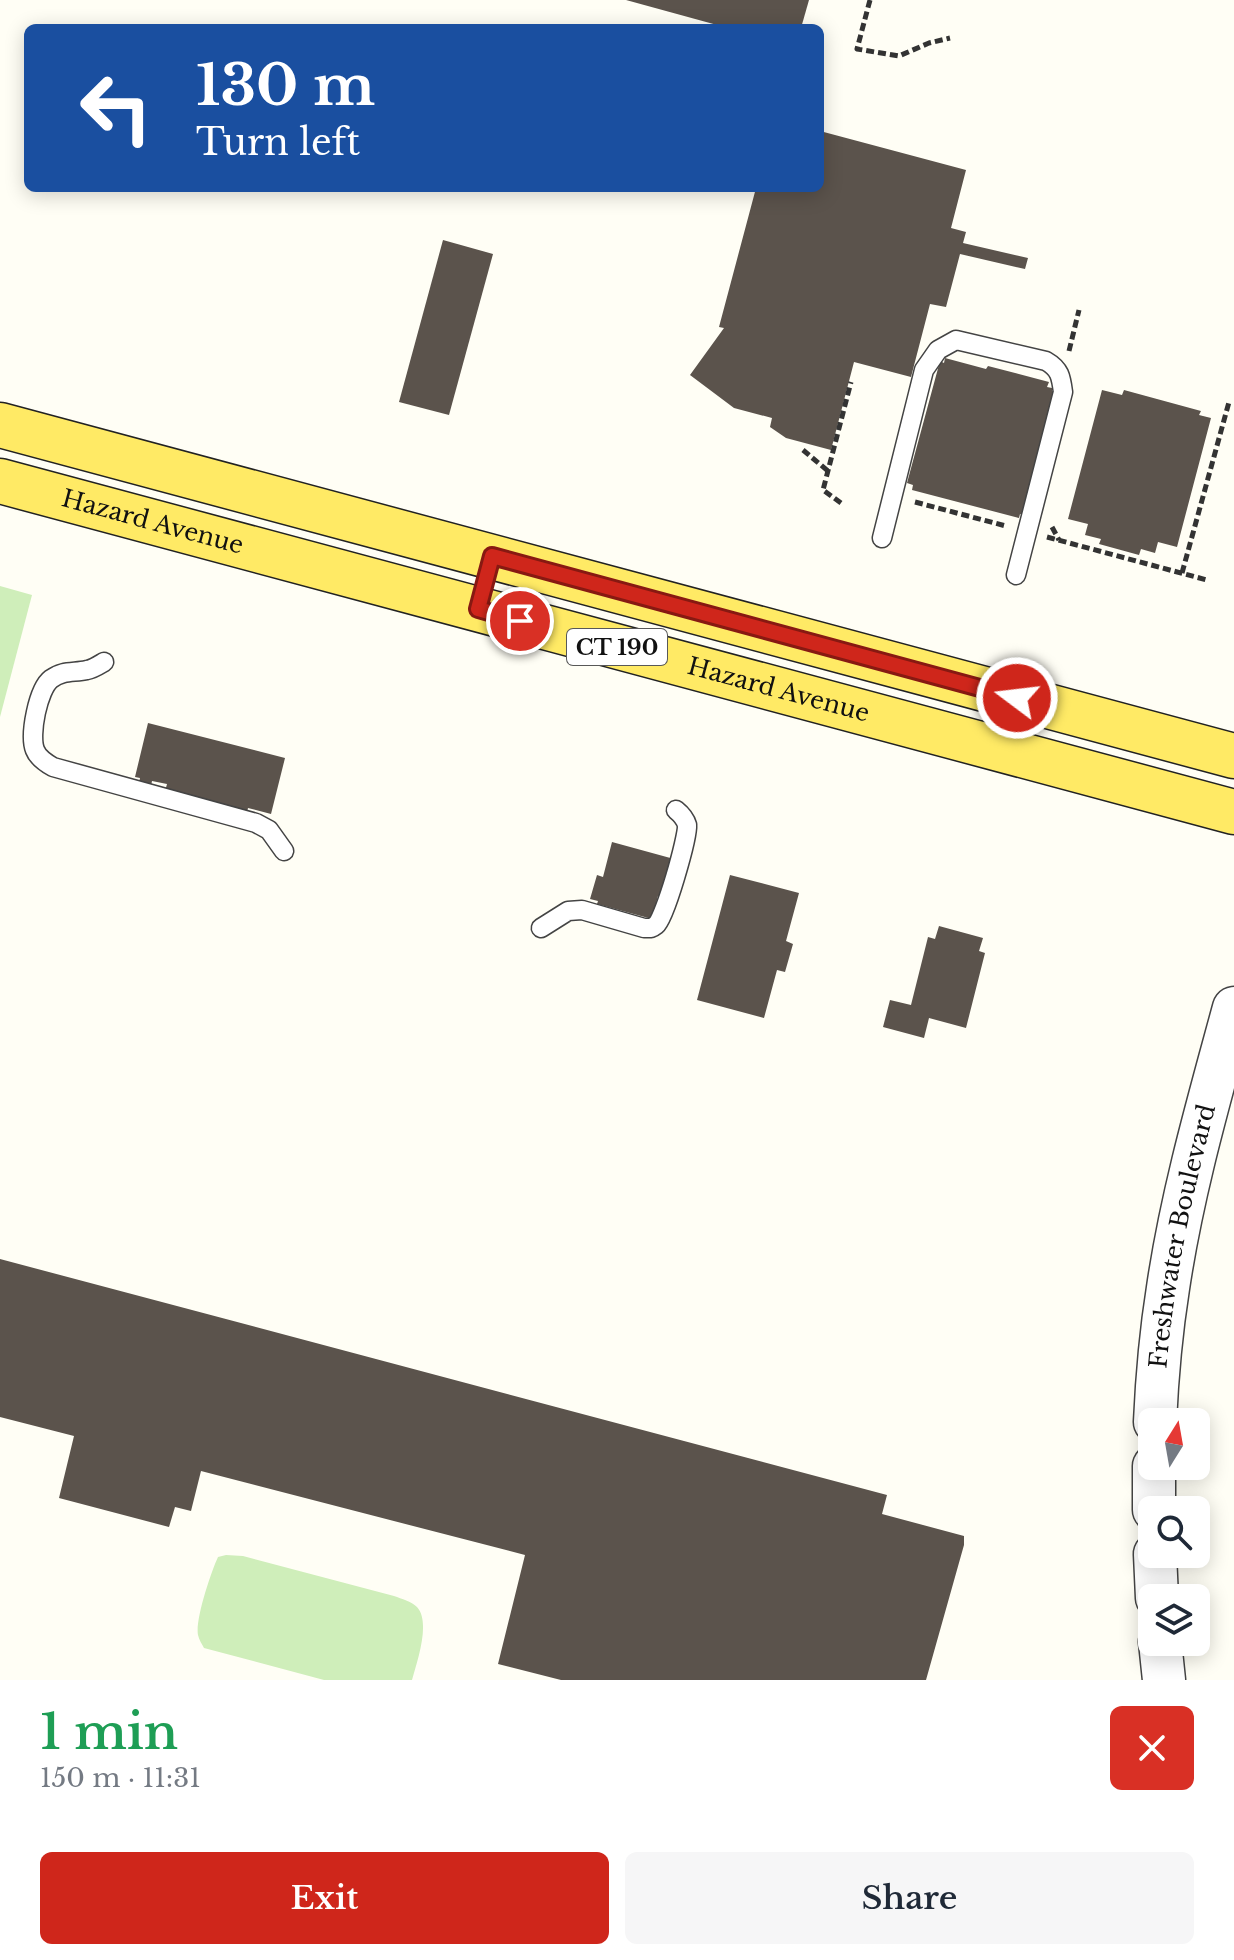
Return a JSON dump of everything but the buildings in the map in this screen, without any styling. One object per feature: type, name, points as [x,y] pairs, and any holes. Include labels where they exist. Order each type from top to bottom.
[{"type":"main road","name":"CT 190","points":[[0,425],[1234,756]]},
{"type":"main road","name":"Hazard Avenue","points":[[0,481],[1234,812]]},
{"type":"main road","points":[[478,609],[512,562]]},
{"type":"main road","points":[[512,562],[520,621]]},
{"type":"street","name":"Freshwater Boulevard","points":[[1156,1408],[1162,1332],[1177,1237],[1234,1008]]},
{"type":"street","points":[[1161,1656],[1164,1680]]},
{"type":"lane","points":[[882,538],[924,370],[938,350],[956,340],[1046,361],[1061,374],[1063,392],[1016,575]]},
{"type":"lane","points":[[104,662],[88,670],[64,672],[47,683],[32,732],[35,752],[42,760],[53,767],[256,823],[269,830],[284,851]]},
{"type":"lane","points":[[541,928],[568,911],[582,910],[644,928],[656,925],[668,901],[687,829],[683,815],[676,810]]},
{"type":"path","points":[[870,0],[857,49],[899,56],[950,38]]},
{"type":"path","points":[[841,503],[823,490],[851,382]]},
{"type":"path","points":[[1182,573],[1229,402]]},
{"type":"path","points":[[803,450],[828,471]]},
{"type":"path","points":[[910,500],[1019,529]]},
{"type":"path","points":[[1038,534],[1207,580]]},
{"type":"green space","points":[[0,586],[32,595],[0,717]]},
{"type":"green space","points":[[243,1556],[394,1596],[415,1605],[421,1614],[423,1632],[412,1680],[324,1680],[204,1648],[198,1635],[201,1608],[218,1557]]},
{"type":"route","points":[[520,621],[478,609],[492,556],[1017,698]]}]
